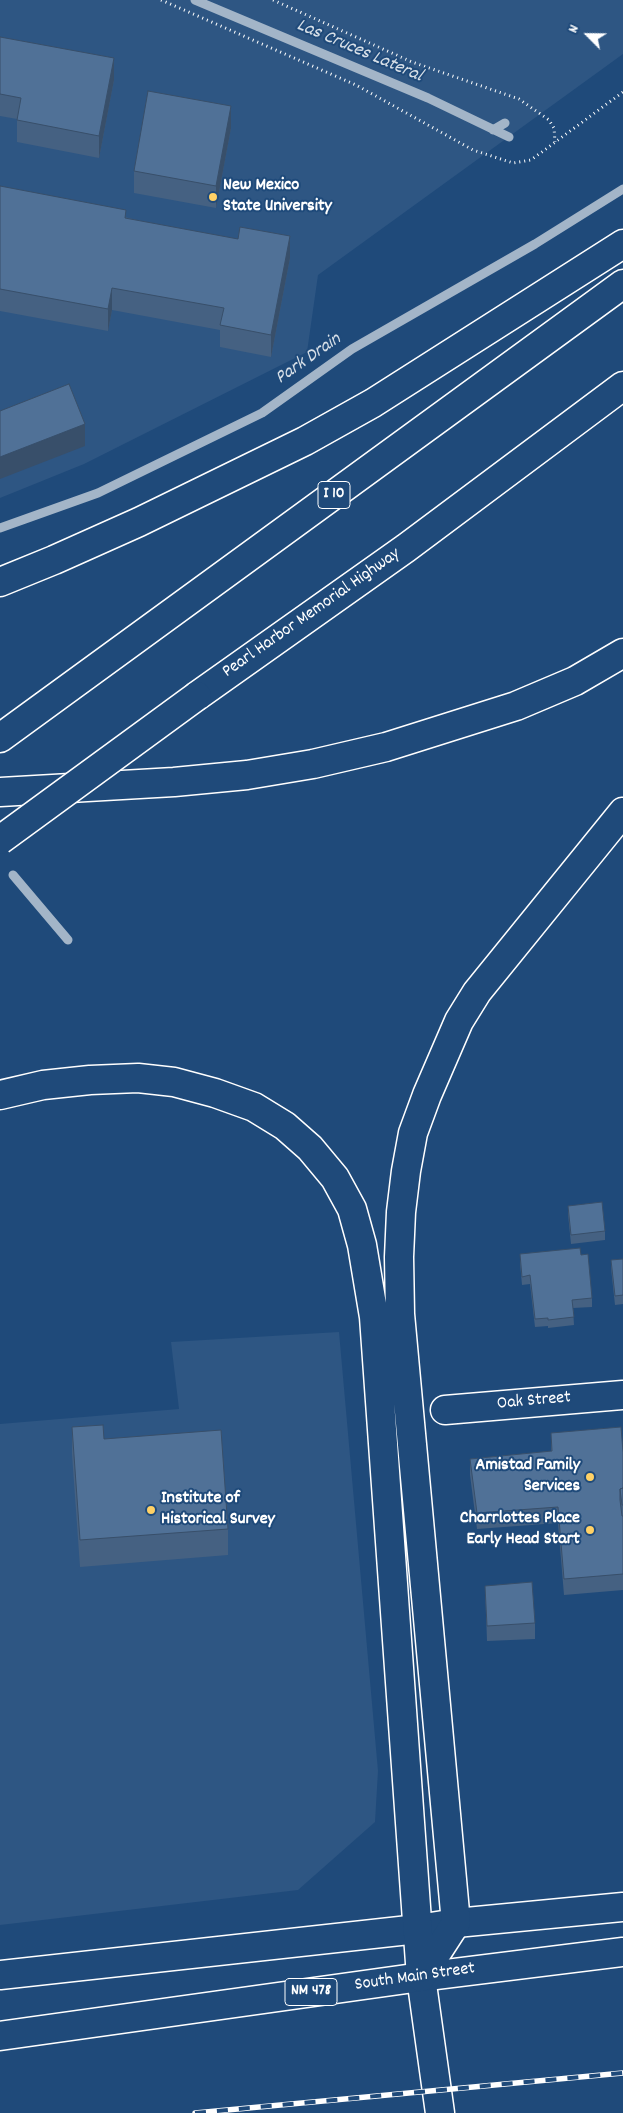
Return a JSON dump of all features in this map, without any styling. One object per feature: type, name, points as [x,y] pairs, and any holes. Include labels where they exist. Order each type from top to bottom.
[{"type":"main road","points":[[0,582],[139,522],[305,441],[373,403],[623,244]]},
{"type":"main road","name":"I 10","points":[[0,738],[623,284]]},
{"type":"main road","name":"Pearl Harbor Memorial Highway","points":[[0,840],[197,696],[406,548],[623,386]]},
{"type":"main road","points":[[0,792],[174,782],[247,775],[313,764],[386,747],[516,706],[574,681],[623,653]]},
{"type":"main road","points":[[421,1977],[456,1923],[400,1314],[401,1221],[406,1171],[413,1133],[426,1095],[459,1021],[477,992],[623,812]]},
{"type":"main road","points":[[0,1095],[44,1085],[90,1080],[138,1078],[174,1082],[215,1093],[254,1107],[285,1126],[310,1148],[335,1178],[352,1209],[362,1245],[374,1316],[421,1977],[440,2113]]},
{"type":"main road","name":"Oak Street","points":[[445,1410],[623,1395]]},
{"type":"main road","points":[[0,1975],[418,1929],[456,1923],[623,1907]]},
{"type":"main road","name":"South Main Street","points":[[0,2036],[421,1977],[623,1952]]},
{"type":"path","points":[[161,0],[356,86],[473,150],[514,163],[531,160],[623,92]]},
{"type":"path","points":[[273,0],[412,62],[519,99],[548,120],[554,128],[556,143]]},
{"type":"shaded area","name":"New Mexico State University","points":[[0,0],[623,0],[623,54],[318,275],[307,352],[84,464],[0,498]]},
{"type":"shaded area","points":[[339,1332],[378,1771],[375,1822],[298,1890],[0,1925],[0,1424],[179,1409],[171,1342]]},
{"type":"building","points":[[0,37],[114,58],[99,136],[17,120],[21,98],[0,94]]},
{"type":"building","points":[[148,91],[231,106],[216,186],[134,171]]},
{"type":"building","points":[[0,186],[126,210],[125,218],[238,239],[240,227],[290,236],[271,335],[220,325],[224,308],[112,288],[108,309],[0,289]]},
{"type":"building","points":[[69,384],[85,424],[0,457],[0,411]]},
{"type":"building","points":[[602,1202],[605,1231],[571,1235],[568,1206]]},
{"type":"building","points":[[580,1248],[581,1255],[588,1254],[592,1298],[572,1300],[574,1317],[548,1320],[548,1318],[535,1319],[530,1275],[522,1277],[520,1254]]},
{"type":"building","points":[[623,1259],[623,1295],[615,1296],[611,1260]]},
{"type":"building","name":"Institute of Historical Survey","points":[[103,1425],[104,1439],[221,1430],[228,1529],[80,1540],[72,1427]]},
{"type":"building","name":"Charrlottes Place Early Head Start","points":[[621,1427],[623,1488],[620,1489],[620,1500],[623,1516],[623,1574],[564,1579],[558,1507],[477,1513],[470,1459],[552,1451],[551,1433]]},
{"type":"building","points":[[623,1488],[623,1505],[622,1505],[620,1489]]},
{"type":"building","points":[[532,1582],[535,1623],[487,1626],[485,1586]]},
{"type":"waterway","name":"Las Cruces Lateral","points":[[195,0],[428,98],[509,137]]},
{"type":"waterway","points":[[493,130],[505,123]]},
{"type":"waterway","name":"Park Drain","points":[[0,528],[98,493],[262,413],[352,349],[535,244],[623,189]]},
{"type":"waterway","points":[[13,875],[68,940]]},
{"type":"railway","points":[[195,2113],[623,2073]]},
{"type":"place","name":"New Mexico State University","points":[[213,197]]},
{"type":"place","name":"Amistad Family Services","points":[[590,1477]]},
{"type":"place","name":"Institute of Historical Survey","points":[[151,1510]]},
{"type":"place","name":"Charrlottes Place Early Head Start","points":[[590,1530]]}]
